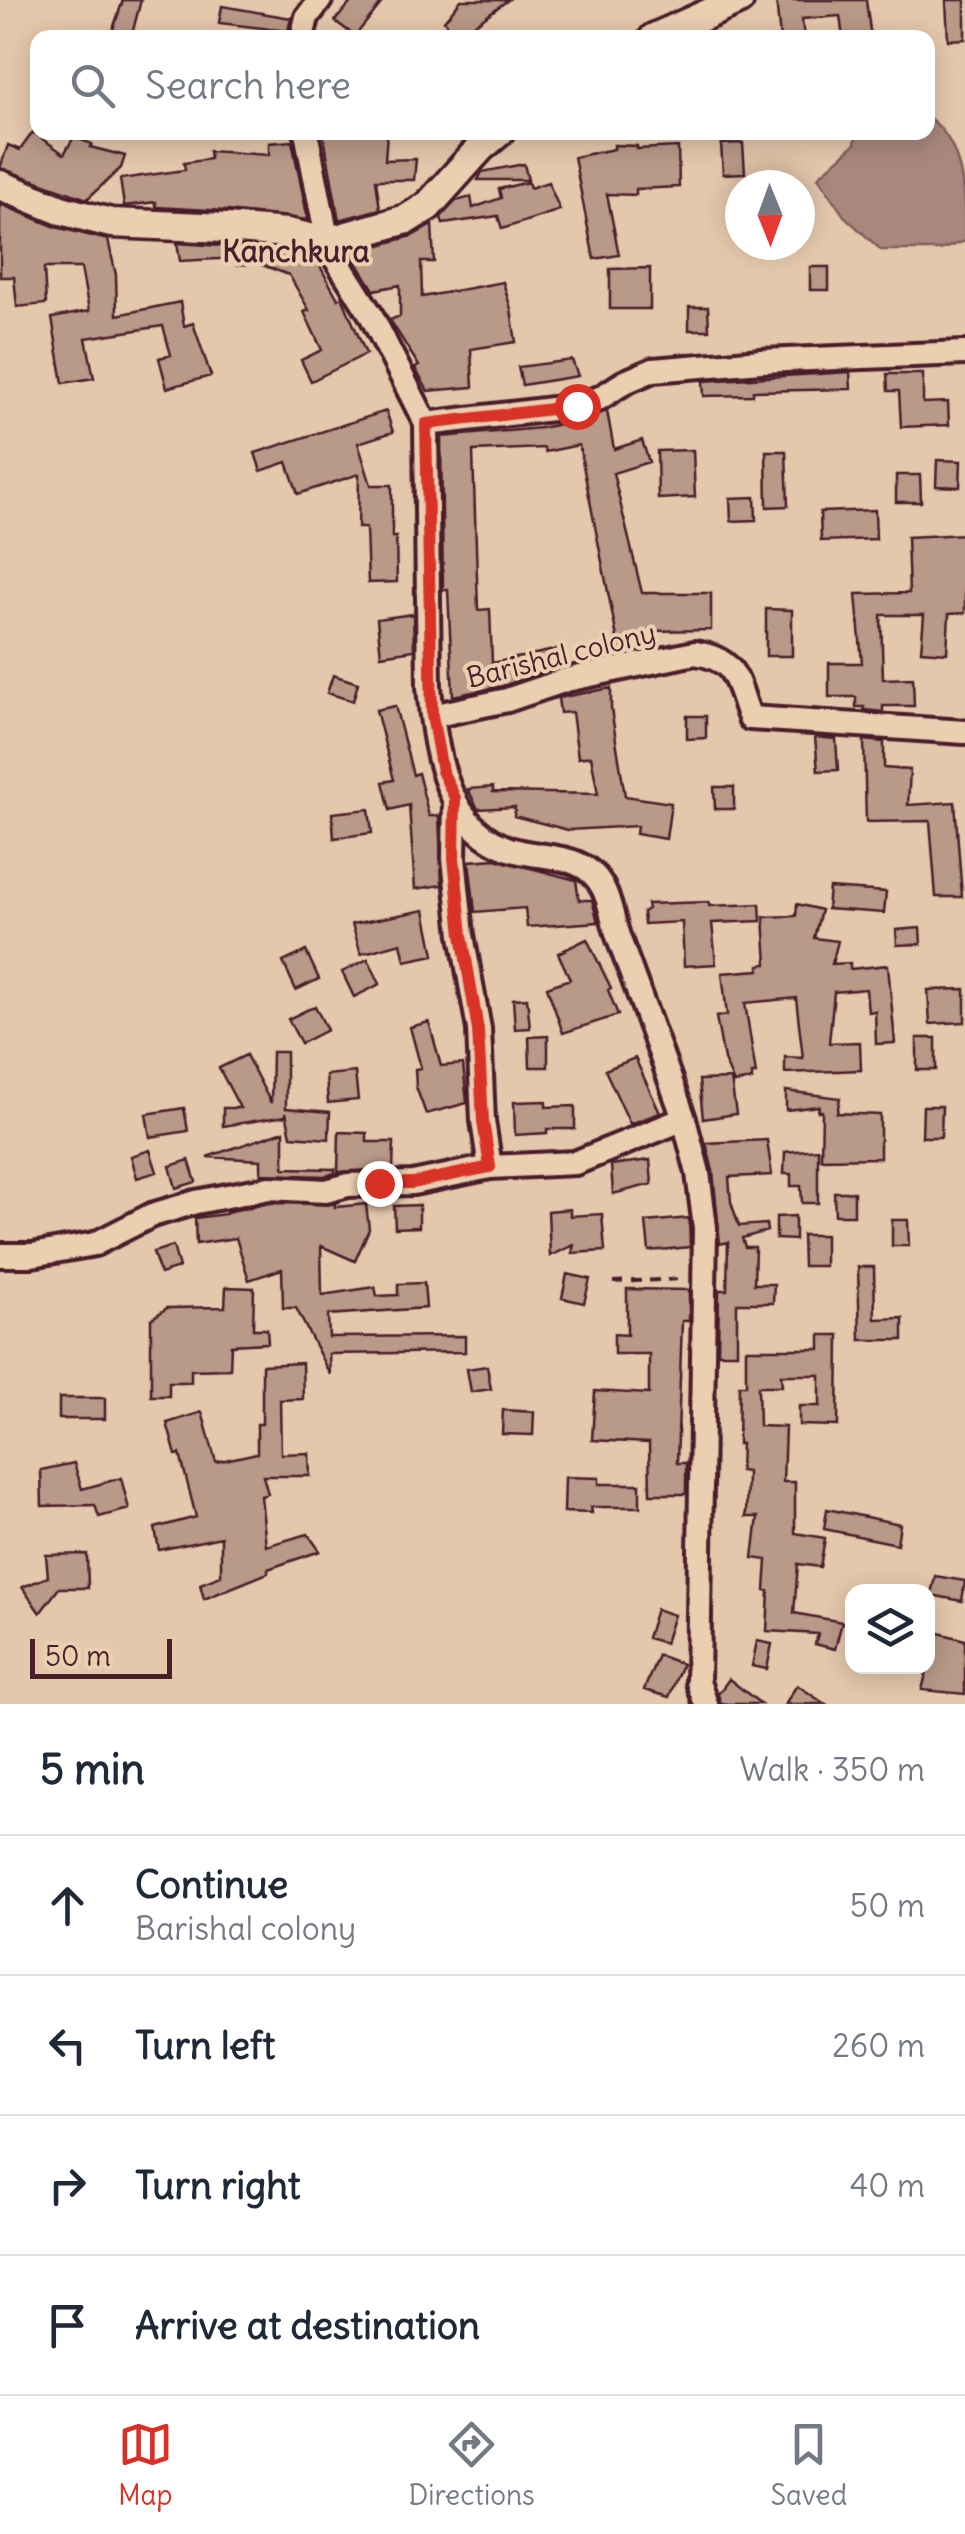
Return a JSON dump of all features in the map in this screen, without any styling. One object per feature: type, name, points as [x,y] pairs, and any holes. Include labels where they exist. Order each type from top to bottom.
[{"type":"street","points":[[304,30],[320,0]]},
{"type":"street","points":[[672,30],[739,0]]},
{"type":"street","points":[[308,140],[327,242],[370,313],[426,424],[432,716],[442,771],[473,828],[502,847],[582,863],[603,887],[684,1119],[698,1173],[706,1276],[698,1682],[706,1704]]},
{"type":"street","points":[[0,185],[60,210],[111,224],[241,229],[327,242],[407,218],[428,206],[489,140]]},
{"type":"street","points":[[426,424],[577,406],[653,370],[761,361],[965,353]]},
{"type":"street","name":"Barishal colony","points":[[432,716],[507,700],[566,680],[695,653],[714,656],[728,664],[750,718],[965,732]]},
{"type":"street","points":[[455,798],[454,858],[478,1030],[490,1167]]},
{"type":"street","points":[[0,1255],[32,1255],[95,1244],[152,1216],[270,1188],[326,1191],[348,1184],[413,1183],[490,1167],[575,1163],[684,1119]]},
{"type":"path","points":[[613,1282],[706,1276]]},
{"type":"shaded area","points":[[935,123],[956,156],[963,190],[965,241],[940,250],[881,250],[844,216],[818,177],[855,140],[935,140]]},
{"type":"building","points":[[123,0],[141,0],[133,30],[113,30]]},
{"type":"building","points":[[353,0],[384,0],[360,30],[347,30],[335,21]]},
{"type":"building","points":[[461,0],[508,0],[471,27],[474,30],[443,30],[447,24],[444,21]]},
{"type":"building","points":[[776,0],[866,0],[870,30],[842,30],[840,16],[802,19],[803,30],[779,30]]},
{"type":"building","points":[[946,0],[965,0],[965,39],[948,40]]},
{"type":"building","points":[[222,6],[291,18],[288,30],[219,23]]},
{"type":"building","points":[[30,136],[30,140],[44,140],[64,154],[72,140],[82,140],[92,144],[90,147],[125,156],[121,168],[87,199],[0,168],[8,145],[20,150]]},
{"type":"building","points":[[324,140],[386,140],[385,160],[416,159],[414,180],[376,180],[380,209],[339,220]]},
{"type":"building","points":[[292,141],[308,220],[156,207],[156,202],[124,206],[120,179],[185,170],[184,163],[210,159],[209,151],[269,155],[269,143]]},
{"type":"building","points":[[743,143],[745,170],[725,170],[723,174],[721,144]]},
{"type":"building","points":[[614,145],[637,149],[678,147],[679,187],[636,189],[636,195],[607,194],[619,255],[594,259],[574,157],[614,149]]},
{"type":"building","points":[[524,164],[528,180],[478,180],[482,172]]},
{"type":"building","points":[[528,182],[530,188],[548,182],[560,210],[502,229],[498,216],[443,224],[441,217],[456,201],[471,197],[473,208],[501,198],[499,189]]},
{"type":"building","points":[[0,204],[56,227],[108,240],[116,275],[117,315],[180,302],[184,326],[193,323],[211,376],[167,388],[159,358],[171,355],[163,326],[86,338],[94,378],[63,383],[52,318],[89,311],[81,268],[44,268],[46,304],[17,307],[14,277],[0,277]]},
{"type":"building","points":[[432,225],[434,262],[421,262],[422,297],[503,282],[511,309],[516,342],[471,349],[473,387],[428,391],[415,368],[419,366],[390,320],[400,316],[400,285],[374,290],[351,253],[412,236]]},
{"type":"building","points":[[177,243],[284,250],[315,257],[338,299],[342,297],[366,354],[311,381],[301,360],[322,350],[304,312],[309,310],[289,275],[257,263],[237,265],[237,258],[180,261]]},
{"type":"building","points":[[810,267],[829,267],[829,290],[810,290]]},
{"type":"building","points":[[650,268],[650,309],[610,309],[610,269]]},
{"type":"building","points":[[689,307],[708,307],[709,330],[689,330]]},
{"type":"building","points":[[572,360],[578,376],[522,385],[518,367]]},
{"type":"building","points":[[850,372],[851,389],[704,396],[703,381]]},
{"type":"building","points":[[887,374],[923,374],[923,403],[948,402],[949,425],[901,427],[899,391],[888,391]]},
{"type":"building","points":[[386,411],[393,432],[358,443],[371,485],[392,485],[397,582],[368,583],[366,528],[358,528],[359,474],[298,494],[287,462],[261,471],[255,453]]},
{"type":"building","points":[[607,411],[614,449],[642,440],[649,462],[613,473],[642,593],[711,593],[711,630],[647,631],[650,647],[620,653],[579,445],[545,452],[544,448],[473,451],[478,610],[490,609],[492,663],[559,649],[563,665],[503,686],[453,696],[448,590],[443,590],[441,437],[540,428]]},
{"type":"building","points":[[693,450],[695,497],[658,499],[657,451]]},
{"type":"building","points":[[766,451],[786,451],[788,506],[767,507]]},
{"type":"building","points":[[937,460],[961,461],[960,487],[936,486]]},
{"type":"building","points":[[896,475],[920,475],[921,502],[896,502]]},
{"type":"building","points":[[755,497],[756,520],[731,521],[730,498]]},
{"type":"building","points":[[875,510],[876,539],[821,541],[820,512]]},
{"type":"building","points":[[965,534],[965,613],[949,614],[947,653],[921,651],[924,615],[881,615],[883,679],[913,678],[914,706],[883,706],[883,712],[864,710],[856,707],[856,697],[829,697],[829,663],[862,663],[856,594],[909,593],[907,537]]},
{"type":"building","points":[[766,609],[792,610],[792,656],[766,656]]},
{"type":"building","points":[[413,614],[414,650],[381,655],[377,619]]},
{"type":"building","points":[[333,675],[358,683],[353,701],[327,693]]},
{"type":"building","points":[[611,688],[625,796],[671,803],[666,839],[636,834],[637,826],[568,830],[514,816],[515,807],[478,809],[468,789],[598,794],[591,756],[578,758],[572,712],[560,713],[558,698]]},
{"type":"building","points":[[395,706],[413,775],[418,773],[429,816],[439,816],[442,885],[415,889],[409,805],[390,810],[383,782],[394,780],[376,710]]},
{"type":"building","points":[[687,716],[706,716],[706,738],[687,739]]},
{"type":"building","points":[[815,737],[836,739],[838,770],[818,771]]},
{"type":"building","points":[[864,740],[884,742],[884,768],[910,770],[908,805],[955,802],[962,897],[936,897],[930,821],[866,822]]},
{"type":"building","points":[[714,787],[734,787],[734,809],[715,809]]},
{"type":"building","points":[[369,809],[372,833],[334,838],[332,813]]},
{"type":"building","points":[[496,859],[576,880],[579,900],[592,900],[598,922],[527,927],[525,908],[475,912],[469,861]]},
{"type":"building","points":[[829,888],[886,892],[884,913],[827,909]]},
{"type":"building","points":[[709,902],[709,906],[760,904],[761,921],[712,923],[716,964],[684,966],[682,922],[644,924],[643,912],[648,909],[647,904]]},
{"type":"building","points":[[797,904],[821,910],[814,938],[838,941],[832,964],[850,963],[850,969],[888,965],[895,1043],[876,1044],[875,1011],[868,1012],[866,989],[834,992],[829,1043],[860,1042],[861,1070],[785,1073],[785,1057],[803,1058],[796,998],[745,1003],[756,1074],[752,1074],[752,1080],[734,1083],[724,1060],[716,1017],[727,1015],[722,973],[759,970],[759,965],[767,964],[764,917],[796,916]]},
{"type":"building","points":[[425,910],[434,955],[405,961],[401,943],[361,954],[352,924]]},
{"type":"building","points":[[920,928],[921,944],[897,945],[896,930]]},
{"type":"building","points":[[587,939],[611,988],[608,990],[618,1015],[563,1033],[547,987],[570,979],[558,953]]},
{"type":"building","points":[[306,951],[319,979],[296,990],[283,962]]},
{"type":"building","points":[[368,959],[380,984],[354,997],[342,972]]},
{"type":"building","points":[[965,989],[965,1022],[930,1024],[928,990]]},
{"type":"building","points":[[527,998],[530,1028],[515,1029],[513,999]]},
{"type":"building","points":[[315,1006],[327,1030],[301,1043],[288,1019]]},
{"type":"building","points":[[429,1022],[441,1066],[463,1064],[467,1103],[426,1114],[416,1087],[415,1069],[421,1068],[410,1027]]},
{"type":"building","points":[[548,1036],[548,1067],[530,1067],[529,1037]]},
{"type":"building","points":[[917,1038],[936,1038],[936,1070],[917,1070]]},
{"type":"building","points":[[272,1052],[286,1052],[286,1108],[330,1112],[329,1139],[291,1136],[286,1112],[286,1116],[223,1126],[223,1108],[240,1108],[219,1068],[246,1055],[271,1103]]},
{"type":"building","points":[[635,1058],[660,1113],[630,1124],[605,1070]]},
{"type":"building","points":[[355,1072],[358,1100],[328,1103],[326,1075]]},
{"type":"building","points":[[731,1079],[736,1114],[703,1119],[699,1080]]},
{"type":"building","points":[[786,1091],[840,1098],[837,1113],[880,1115],[880,1158],[821,1159],[822,1111],[818,1111],[819,1106],[786,1110]]},
{"type":"building","points":[[546,1101],[546,1107],[575,1106],[575,1129],[515,1135],[514,1102]]},
{"type":"building","points":[[923,1106],[942,1106],[941,1137],[922,1137]]},
{"type":"building","points":[[184,1108],[188,1131],[150,1137],[146,1114]]},
{"type":"building","points":[[284,1131],[284,1168],[335,1169],[335,1173],[261,1174],[261,1160],[207,1157]]},
{"type":"building","points":[[339,1132],[367,1133],[367,1142],[394,1142],[393,1169],[338,1172]]},
{"type":"building","points":[[767,1140],[772,1175],[729,1177],[731,1202],[739,1226],[766,1224],[767,1231],[742,1238],[745,1247],[755,1247],[754,1284],[774,1284],[773,1303],[737,1303],[737,1353],[718,1353],[719,1290],[727,1290],[728,1242],[720,1244],[713,1171],[706,1143]]},
{"type":"building","points":[[818,1149],[818,1203],[802,1203],[801,1186],[791,1186],[791,1174],[784,1174],[785,1152]]},
{"type":"building","points":[[150,1150],[157,1172],[137,1178],[131,1156]]},
{"type":"building","points":[[189,1160],[196,1182],[176,1188],[170,1166]]},
{"type":"building","points":[[650,1160],[652,1184],[613,1194],[611,1165]]},
{"type":"building","points":[[834,1192],[854,1192],[854,1215],[835,1215]]},
{"type":"building","points":[[270,1203],[335,1207],[366,1204],[369,1229],[355,1261],[321,1246],[322,1295],[375,1287],[377,1296],[398,1295],[398,1284],[424,1283],[426,1308],[328,1315],[329,1337],[465,1336],[465,1352],[329,1354],[330,1375],[296,1308],[283,1308],[282,1269],[249,1280],[236,1238],[196,1244],[195,1218]]},
{"type":"building","points":[[419,1205],[419,1227],[395,1228],[394,1206]]},
{"type":"building","points":[[570,1209],[570,1216],[602,1214],[605,1251],[572,1253],[574,1245],[550,1256],[548,1211]]},
{"type":"building","points":[[795,1216],[795,1240],[776,1239],[776,1217]]},
{"type":"building","points":[[689,1218],[690,1247],[649,1251],[646,1222]]},
{"type":"building","points":[[892,1220],[908,1220],[909,1246],[892,1246]]},
{"type":"building","points":[[802,1235],[825,1235],[825,1266],[803,1266]]},
{"type":"building","points":[[173,1246],[179,1268],[160,1274],[153,1252]]},
{"type":"building","points":[[858,1267],[874,1267],[875,1319],[903,1318],[903,1340],[860,1340]]},
{"type":"building","points":[[567,1274],[590,1279],[584,1303],[562,1298]]},
{"type":"building","points":[[226,1287],[254,1288],[253,1329],[267,1329],[268,1343],[231,1345],[230,1369],[191,1370],[191,1382],[169,1382],[169,1396],[151,1396],[151,1319],[167,1308],[225,1307]]},
{"type":"building","points":[[627,1289],[689,1290],[689,1321],[682,1321],[677,1463],[686,1463],[686,1494],[650,1494],[649,1443],[592,1440],[595,1391],[649,1394],[649,1354],[614,1354],[614,1334],[627,1335]]},
{"type":"building","points":[[820,1335],[839,1335],[838,1426],[799,1425],[799,1406],[820,1406],[820,1375],[781,1375],[782,1386],[758,1386],[759,1426],[785,1427],[783,1482],[795,1482],[795,1533],[825,1538],[820,1567],[798,1564],[794,1613],[842,1622],[835,1649],[815,1644],[818,1634],[767,1631],[767,1560],[753,1558],[758,1517],[746,1517],[747,1472],[740,1471],[738,1444],[739,1385],[746,1385],[746,1349],[820,1349]]},
{"type":"building","points":[[302,1363],[303,1399],[280,1400],[281,1454],[309,1453],[310,1476],[263,1476],[268,1494],[261,1496],[266,1546],[308,1534],[320,1551],[268,1569],[268,1573],[204,1599],[200,1584],[221,1576],[221,1537],[159,1550],[155,1528],[196,1517],[180,1454],[176,1455],[167,1423],[202,1412],[216,1462],[257,1453],[257,1424],[262,1424],[262,1365]]},
{"type":"building","points":[[487,1366],[491,1389],[471,1392],[467,1369]]},
{"type":"building","points":[[59,1398],[105,1398],[105,1419],[59,1419]]},
{"type":"building","points":[[503,1410],[534,1412],[533,1435],[502,1434]]},
{"type":"building","points":[[74,1463],[82,1489],[121,1478],[129,1509],[99,1517],[95,1505],[42,1506],[41,1470]]},
{"type":"building","points":[[565,1477],[599,1478],[599,1484],[640,1484],[640,1507],[591,1507],[592,1513],[564,1512]]},
{"type":"building","points":[[827,1509],[900,1524],[897,1544],[824,1529]]},
{"type":"building","points":[[87,1554],[88,1588],[59,1588],[40,1613],[22,1587],[48,1577],[46,1555]]},
{"type":"building","points":[[935,1576],[965,1581],[962,1601],[935,1596]]},
{"type":"building","points":[[656,1609],[674,1615],[665,1643],[647,1638]]},
{"type":"building","points":[[935,1632],[965,1640],[965,1694],[922,1690],[926,1674],[935,1674]]},
{"type":"building","points":[[757,1641],[772,1644],[767,1669],[752,1666]]},
{"type":"building","points":[[658,1655],[682,1664],[669,1697],[644,1690]]},
{"type":"building","points":[[729,1679],[761,1704],[721,1704],[718,1694]]},
{"type":"building","points":[[797,1685],[825,1704],[785,1704]]},
{"type":"district","name":"Kanchkura","points":[[296,252]]},
{"type":"route","points":[[379,1183],[413,1183],[490,1167],[478,1030],[454,858],[455,798],[442,771],[433,730],[426,424],[577,406]]}]
